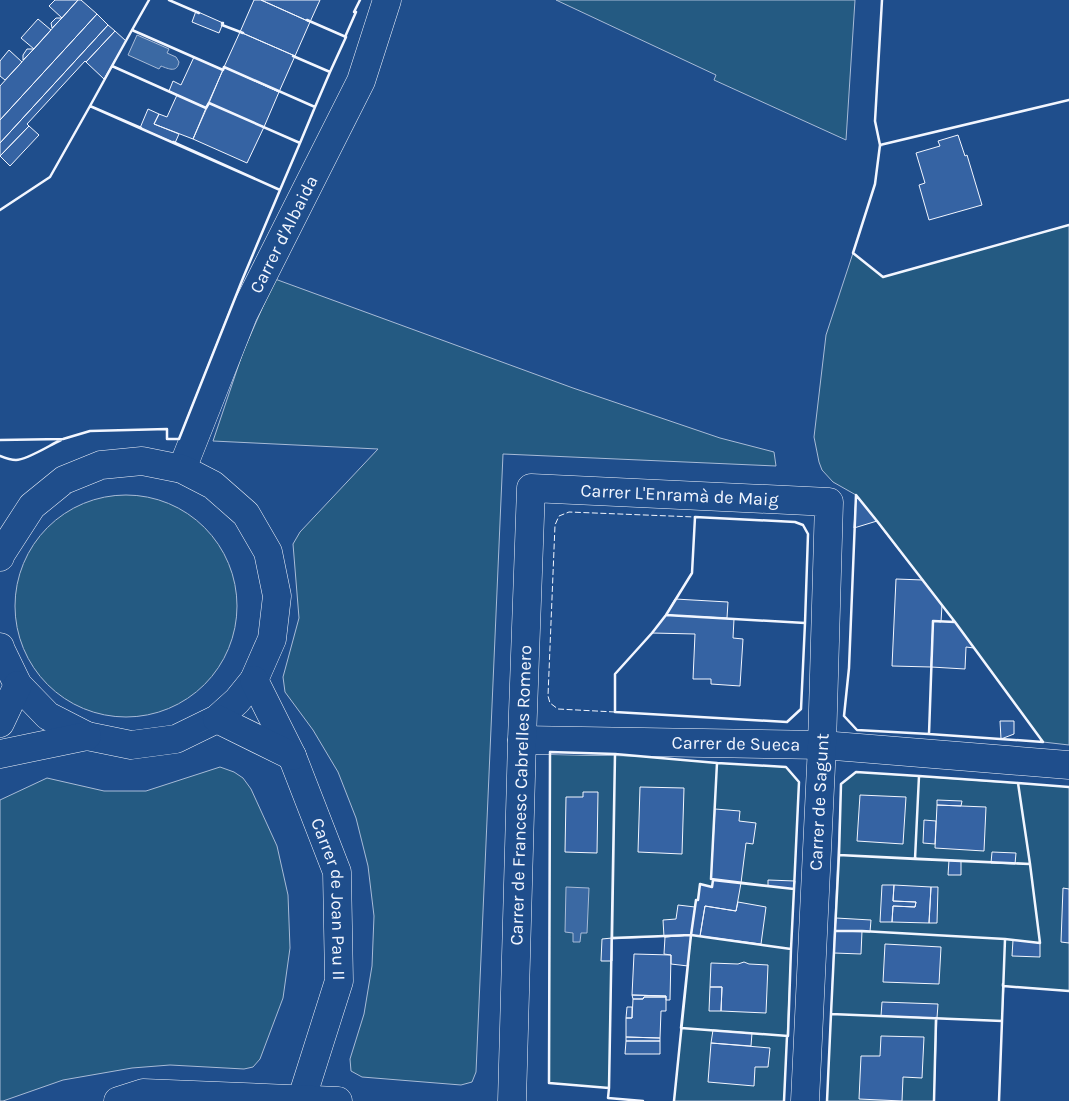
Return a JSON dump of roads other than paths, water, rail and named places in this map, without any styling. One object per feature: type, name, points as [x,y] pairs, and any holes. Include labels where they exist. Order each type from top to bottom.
[{"type":"street","name":"Carrer d'Albaida","points":[[182,469],[243,315],[361,81],[387,0]]},
{"type":"street","points":[[0,554],[32,506],[64,480],[101,465],[142,462],[182,469],[213,484],[246,514],[268,552],[277,596],[272,639],[254,680],[238,701],[217,719],[176,739],[131,745],[87,736],[48,716],[18,685],[0,647]]},
{"type":"street","name":"Carrer L'Enramà de Maig","points":[[531,488],[829,502]]},
{"type":"street","name":"Carrer de Francesc Cabrelles Romero","points":[[512,1101],[531,488]]},
{"type":"street","name":"Carrer de Sagunt","points":[[806,1101],[822,745],[829,502]]},
{"type":"street","name":"Carrer de Joan Pau II","points":[[254,680],[292,756],[336,872],[339,981],[302,1100]]},
{"type":"street","points":[[0,723],[18,685]]},
{"type":"street","points":[[217,719],[292,756]]},
{"type":"street","points":[[0,754],[87,736]]},
{"type":"street","name":"Carrer de Sueca","points":[[522,740],[822,745],[1069,765]]},
{"type":"street","points":[[118,1101],[143,1093],[338,1101]]}]
